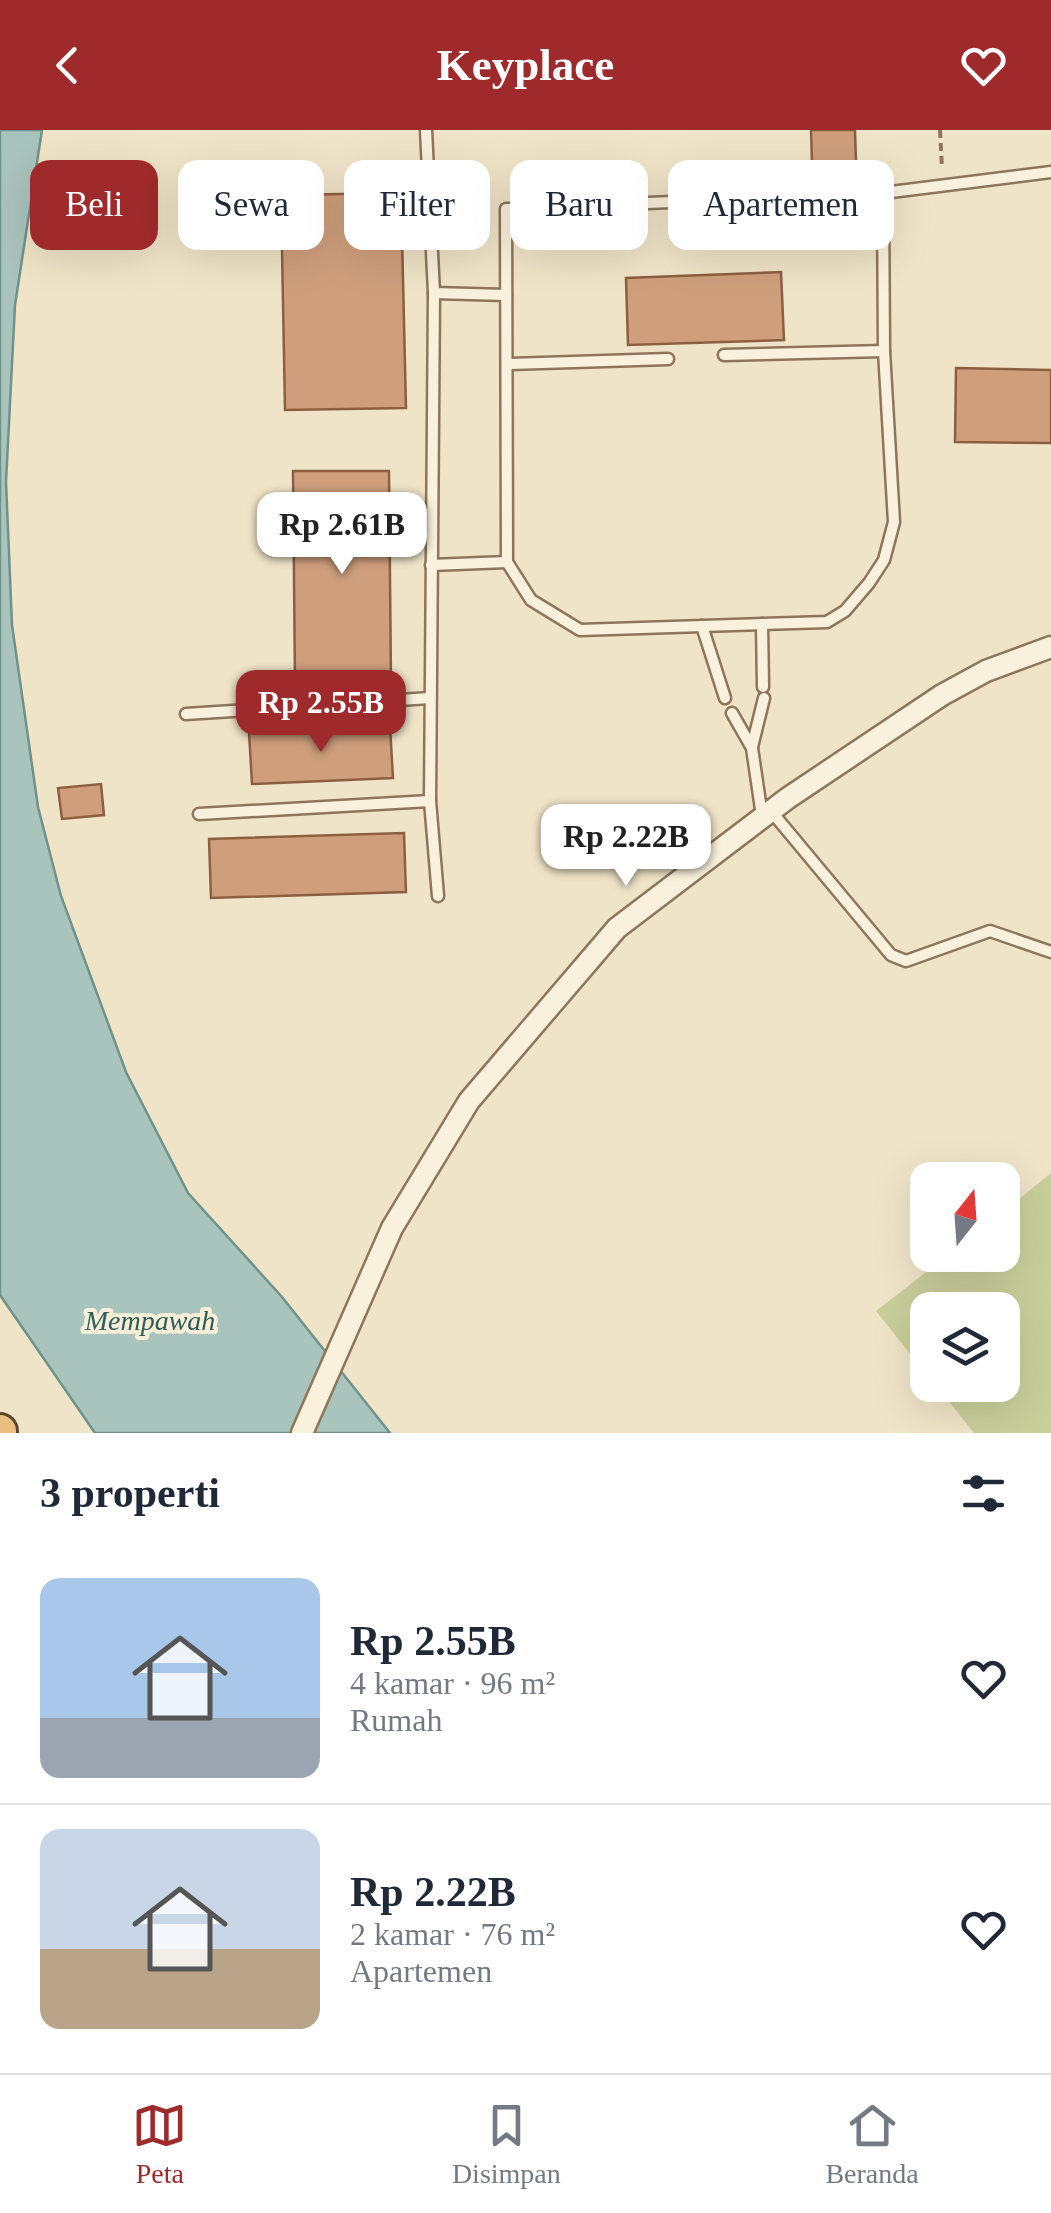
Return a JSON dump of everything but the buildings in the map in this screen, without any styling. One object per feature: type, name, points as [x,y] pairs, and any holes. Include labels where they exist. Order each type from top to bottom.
[{"type":"street","points":[[302,1433],[392,1228],[469,1101],[618,928],[766,814],[942,696],[986,672],[1051,647]]},
{"type":"lane","points":[[426,130],[434,293],[430,800],[438,896]]},
{"type":"lane","points":[[894,192],[1051,172]]},
{"type":"lane","points":[[668,202],[506,209],[510,364],[507,562],[532,600],[580,630],[827,622],[845,611],[884,560],[894,522],[884,351],[883,250]]},
{"type":"lane","points":[[434,293],[506,295]]},
{"type":"lane","points":[[724,355],[884,351]]},
{"type":"lane","points":[[510,364],[668,359]]},
{"type":"lane","points":[[432,564],[507,562]]},
{"type":"lane","points":[[752,748],[764,692],[762,624]]},
{"type":"lane","points":[[702,626],[726,698]]},
{"type":"lane","points":[[186,714],[430,698]]},
{"type":"lane","points":[[732,712],[752,748],[766,814],[891,955],[906,961],[990,931],[1051,952]]},
{"type":"lane","points":[[199,814],[430,800]]},
{"type":"path","points":[[940,130],[943,187]]},
{"type":"green space","points":[[1051,1173],[1051,1433],[974,1433],[949,1402],[1020,1402],[1020,1292],[910,1292],[910,1354],[876,1311],[926,1272],[1020,1272],[1020,1198]]},
{"type":"water","name":"Mempawah","points":[[0,130],[42,130],[37,160],[30,160],[30,208],[15,305],[6,482],[12,625],[38,807],[61,896],[126,1072],[188,1193],[282,1297],[390,1433],[95,1433],[0,1295]]}]
